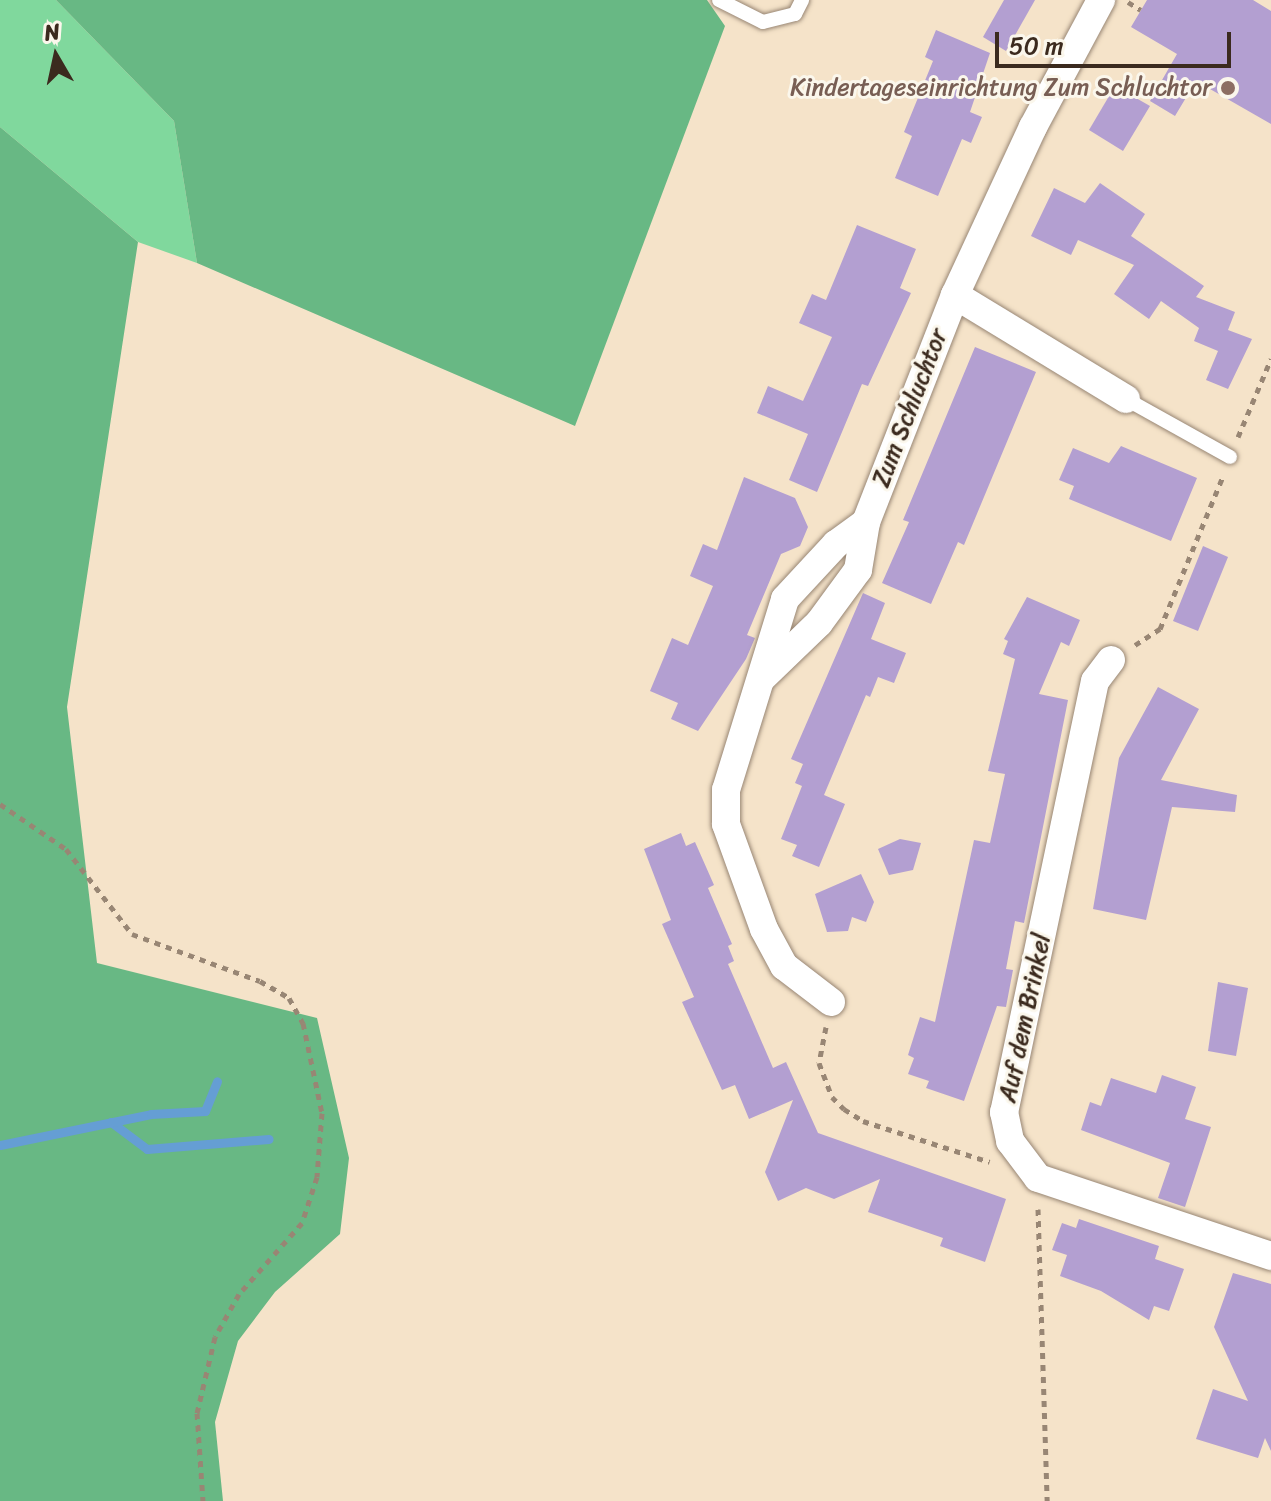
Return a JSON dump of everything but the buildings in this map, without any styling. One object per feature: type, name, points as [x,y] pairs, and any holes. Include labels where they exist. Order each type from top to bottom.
[{"type":"street","name":"Zum Schluchtor","points":[[762,678],[819,623],[858,570],[866,522],[955,295],[1033,127],[1101,0]]},
{"type":"street","name":"Zum Schluchtor","points":[[955,295],[1126,399]]},
{"type":"street","name":"Zum Schluchtor","points":[[831,1002],[784,966],[758,915],[726,824],[726,790],[742,729],[762,678],[785,599],[836,544],[866,522]]},
{"type":"street","name":"Auf dem Brinkel","points":[[1038,1178],[1010,1141],[1004,1112],[1095,681],[1111,660]]},
{"type":"street","points":[[1038,1178],[1271,1256]]},
{"type":"lane","points":[[719,0],[763,22],[795,14],[802,0]]},
{"type":"lane","points":[[1126,399],[1230,457]]},
{"type":"path","points":[[1111,660],[1160,629],[1271,359]]},
{"type":"path","points":[[0,804],[66,849],[132,934],[260,981],[289,998],[303,1023],[322,1113],[317,1177],[302,1223],[239,1294],[215,1337],[203,1378],[195,1439],[203,1501]]},
{"type":"path","points":[[831,1002],[819,1063],[832,1097],[844,1109],[863,1121],[1038,1178],[1047,1501]]},
{"type":"green space","points":[[0,0],[56,0],[174,121],[197,263],[138,242],[0,127]]},
{"type":"green space","points":[[56,0],[707,0],[725,26],[575,426],[197,263],[174,121]]},
{"type":"green space","points":[[0,127],[138,242],[67,707],[97,963],[317,1018],[349,1158],[340,1234],[275,1292],[238,1341],[215,1422],[223,1501],[0,1501]]},
{"type":"waterway","points":[[0,1145],[151,1114],[205,1111],[217,1081]]},
{"type":"waterway","points":[[111,1122],[147,1149],[269,1139]]},
{"type":"place","name":"Kindertageseinrichtung Zum Schluchtor","points":[[1228,88]]}]
